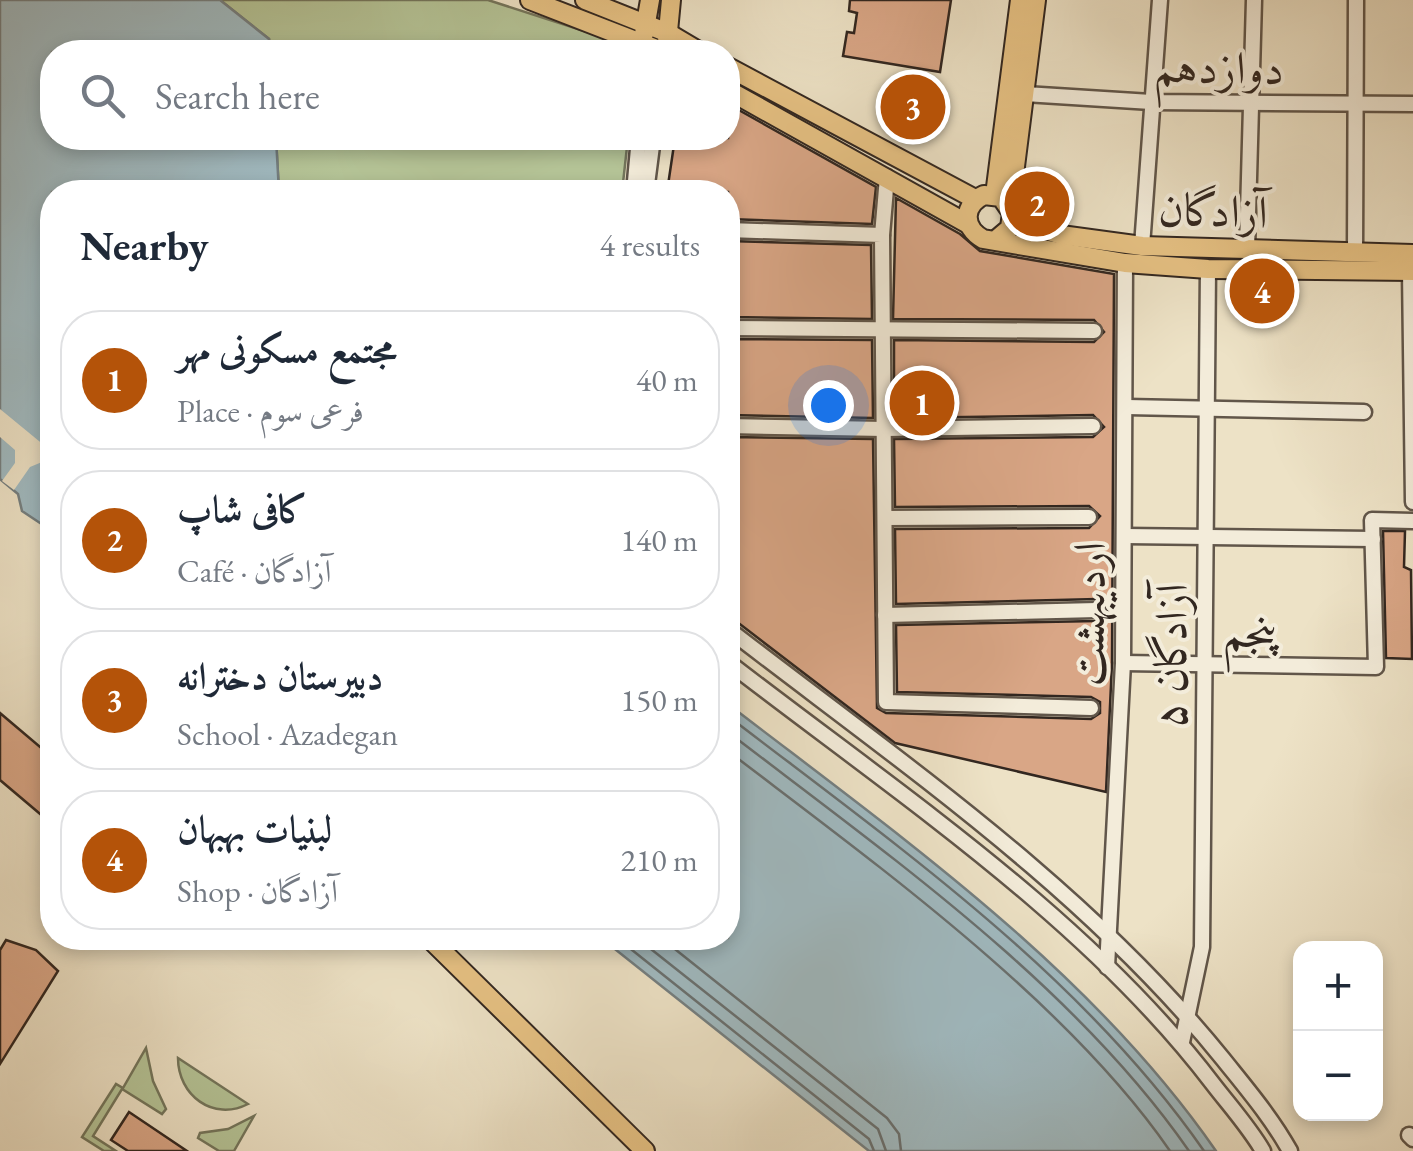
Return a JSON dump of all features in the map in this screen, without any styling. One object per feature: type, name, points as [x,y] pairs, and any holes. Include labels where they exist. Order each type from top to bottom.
[{"type":"main road","points":[[530,0],[644,40]]},
{"type":"main road","points":[[585,0],[644,40]]},
{"type":"main road","points":[[644,40],[650,0]]},
{"type":"main road","points":[[667,40],[672,0]]},
{"type":"main road","points":[[1006,207],[1020,0]]},
{"type":"main road","points":[[997,238],[1025,94],[1036,0]]},
{"type":"main road","points":[[740,73],[976,199],[1006,207]]},
{"type":"main road","name":"آزادگان","points":[[740,97],[968,224],[983,238],[1126,262],[1208,269],[1412,265]]},
{"type":"main road","points":[[968,224],[968,211],[976,199]]},
{"type":"main road","name":"آزادگان","points":[[1006,207],[1062,235],[1142,246],[1355,252],[1412,265]]},
{"type":"main road","points":[[430,950],[630,1151]]},
{"type":"main road","points":[[441,950],[645,1151]]},
{"type":"street","points":[[1142,246],[1160,0]]},
{"type":"street","points":[[1248,249],[1254,0]]},
{"type":"street","points":[[1355,252],[1356,0]]},
{"type":"street","name":"دوازدهم","points":[[1025,94],[1151,102],[1413,104]]},
{"type":"street","points":[[635,180],[638,150]]},
{"type":"street","points":[[648,180],[652,150]]},
{"type":"street","points":[[887,177],[882,235],[886,702],[1091,708]]},
{"type":"street","points":[[740,230],[882,235]]},
{"type":"street","name":"اردیبهشت","points":[[1107,968],[1123,664],[1126,262]]},
{"type":"street","points":[[1412,265],[1413,502]]},
{"type":"street","name":"آزادگان ۵","points":[[1182,1042],[1202,947],[1208,269]]},
{"type":"street","points":[[740,328],[1094,331]]},
{"type":"street","points":[[1126,407],[1364,412]]},
{"type":"street","points":[[740,426],[1092,426]]},
{"type":"street","points":[[885,518],[1089,517]]},
{"type":"street","points":[[1125,536],[1373,539],[1372,520],[1413,521]]},
{"type":"street","name":"پنجم","points":[[1123,664],[1376,668],[1373,539]]},
{"type":"street","points":[[885,615],[1098,610]]},
{"type":"street","points":[[740,638],[1014,850],[1108,936],[1188,1015],[1274,1122],[1290,1151]]},
{"type":"street","points":[[740,671],[999,872],[1107,968],[1182,1042],[1263,1151]]},
{"type":"green space","points":[[220,0],[488,0],[612,40],[269,40]]},
{"type":"green space","points":[[277,150],[627,150],[623,180],[278,180]]},
{"type":"green space","points":[[146,1048],[153,1081],[166,1109],[162,1114],[122,1089],[93,1136],[116,1151],[104,1151],[82,1137],[116,1084],[123,1088]]},
{"type":"green space","points":[[178,1058],[248,1104],[222,1110],[200,1102],[184,1083]]},
{"type":"green space","points":[[254,1116],[234,1151],[219,1151],[198,1138],[200,1133],[228,1129]]},
{"type":"water","points":[[0,0],[220,0],[269,40],[40,40],[40,150],[277,150],[278,180],[40,180],[40,523],[22,511],[18,494],[0,479]]},
{"type":"water","points":[[740,713],[925,856],[1052,965],[1166,1085],[1216,1151],[869,1151],[616,950],[740,950]]},
{"type":"pier","points":[[0,409],[40,442],[40,463],[30,467],[14,490],[2,481],[15,463],[15,450],[0,437]]},
{"type":"building","points":[[850,0],[951,0],[940,72],[843,56],[847,32],[854,33],[857,13],[849,11]]},
{"type":"building","points":[[740,111],[876,187],[872,224],[740,219],[740,180],[669,180],[673,150],[740,150]]},
{"type":"building","points":[[896,198],[960,234],[980,251],[1114,274],[1112,663],[1106,792],[895,743],[740,624],[740,437],[873,439],[877,708],[886,713],[1091,719],[1100,713],[1100,702],[1091,697],[897,692],[896,625],[1097,621],[1108,611],[1097,599],[896,604],[895,529],[1089,528],[1100,516],[1089,506],[895,507],[894,439],[1093,437],[1104,427],[1093,415],[894,418],[894,340],[1094,342],[1104,332],[1094,320],[893,319]]},
{"type":"building","points":[[740,241],[871,245],[872,319],[740,317]]},
{"type":"building","points":[[740,339],[872,340],[873,418],[740,415]]},
{"type":"building","points":[[1383,531],[1405,531],[1404,567],[1411,570],[1412,659],[1386,658]]},
{"type":"building","points":[[0,713],[40,747],[40,814],[0,780]]},
{"type":"building","points":[[6,940],[36,950],[58,971],[0,1064],[0,950]]},
{"type":"building","points":[[129,1112],[187,1151],[128,1151],[111,1140]]},
{"type":"place","name":"دبیرستان دخترانه","points":[[913,107]]},
{"type":"place","name":"کافی شاپ","points":[[1037,204]]},
{"type":"place","name":"لبنیات بهبهان","points":[[1262,291]]},
{"type":"place","name":"مجتمع مسکونی مهر","points":[[922,403]]}]
